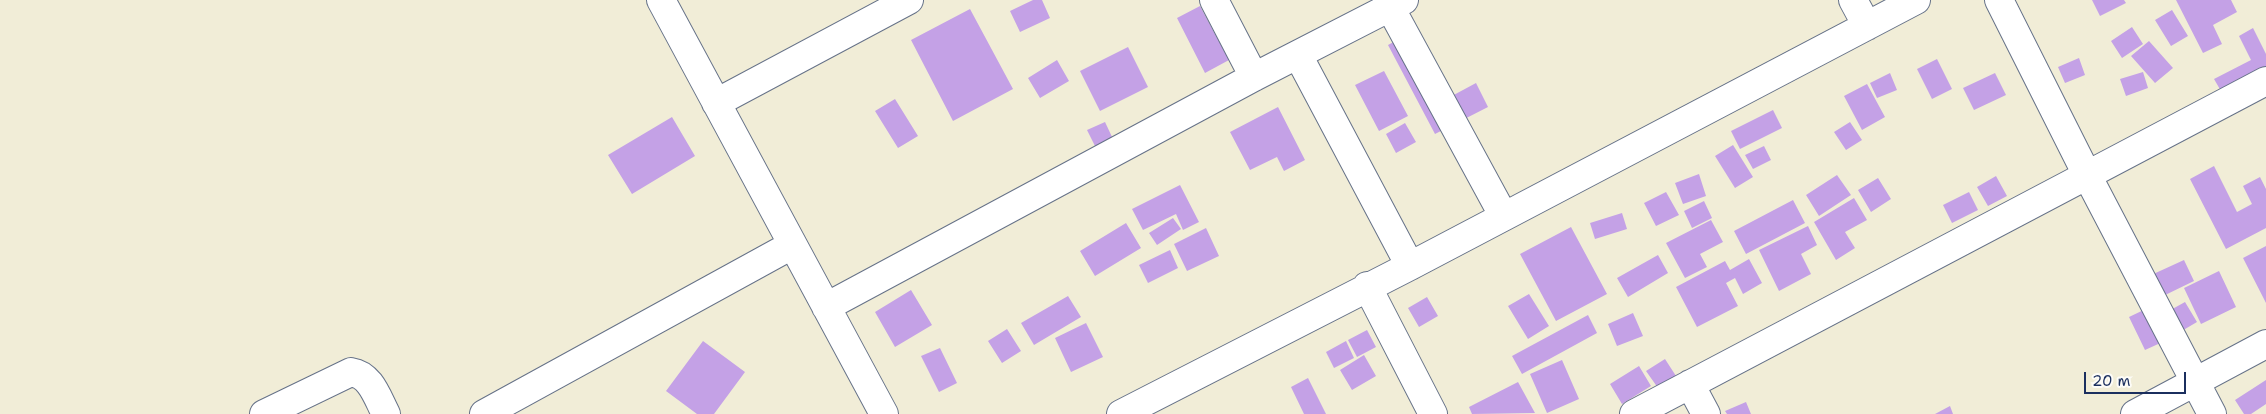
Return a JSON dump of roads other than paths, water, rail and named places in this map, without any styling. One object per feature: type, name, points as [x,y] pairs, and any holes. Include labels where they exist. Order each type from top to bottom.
[{"type":"street","points":[[661,0],[884,414]]},
{"type":"street","points":[[716,103],[909,0]]},
{"type":"street","points":[[1214,0],[1254,77]]},
{"type":"street","points":[[1853,0],[1867,26]]},
{"type":"street","points":[[1121,414],[1366,286],[1410,266],[1503,215],[1916,0]]},
{"type":"street","points":[[1999,0],[2087,175],[2212,414]]},
{"type":"street","points":[[826,307],[1254,77],[1397,4],[1503,215]]},
{"type":"street","points":[[1298,54],[1410,266]]},
{"type":"street","points":[[1634,414],[2266,81]]},
{"type":"street","points":[[484,414],[792,245]]},
{"type":"street","points":[[1366,286],[1434,414]]},
{"type":"street","points":[[2136,414],[2266,344]]},
{"type":"street","points":[[264,414],[350,372],[360,373],[368,381],[386,414]]},
{"type":"street","points":[[1690,384],[1706,414]]}]
